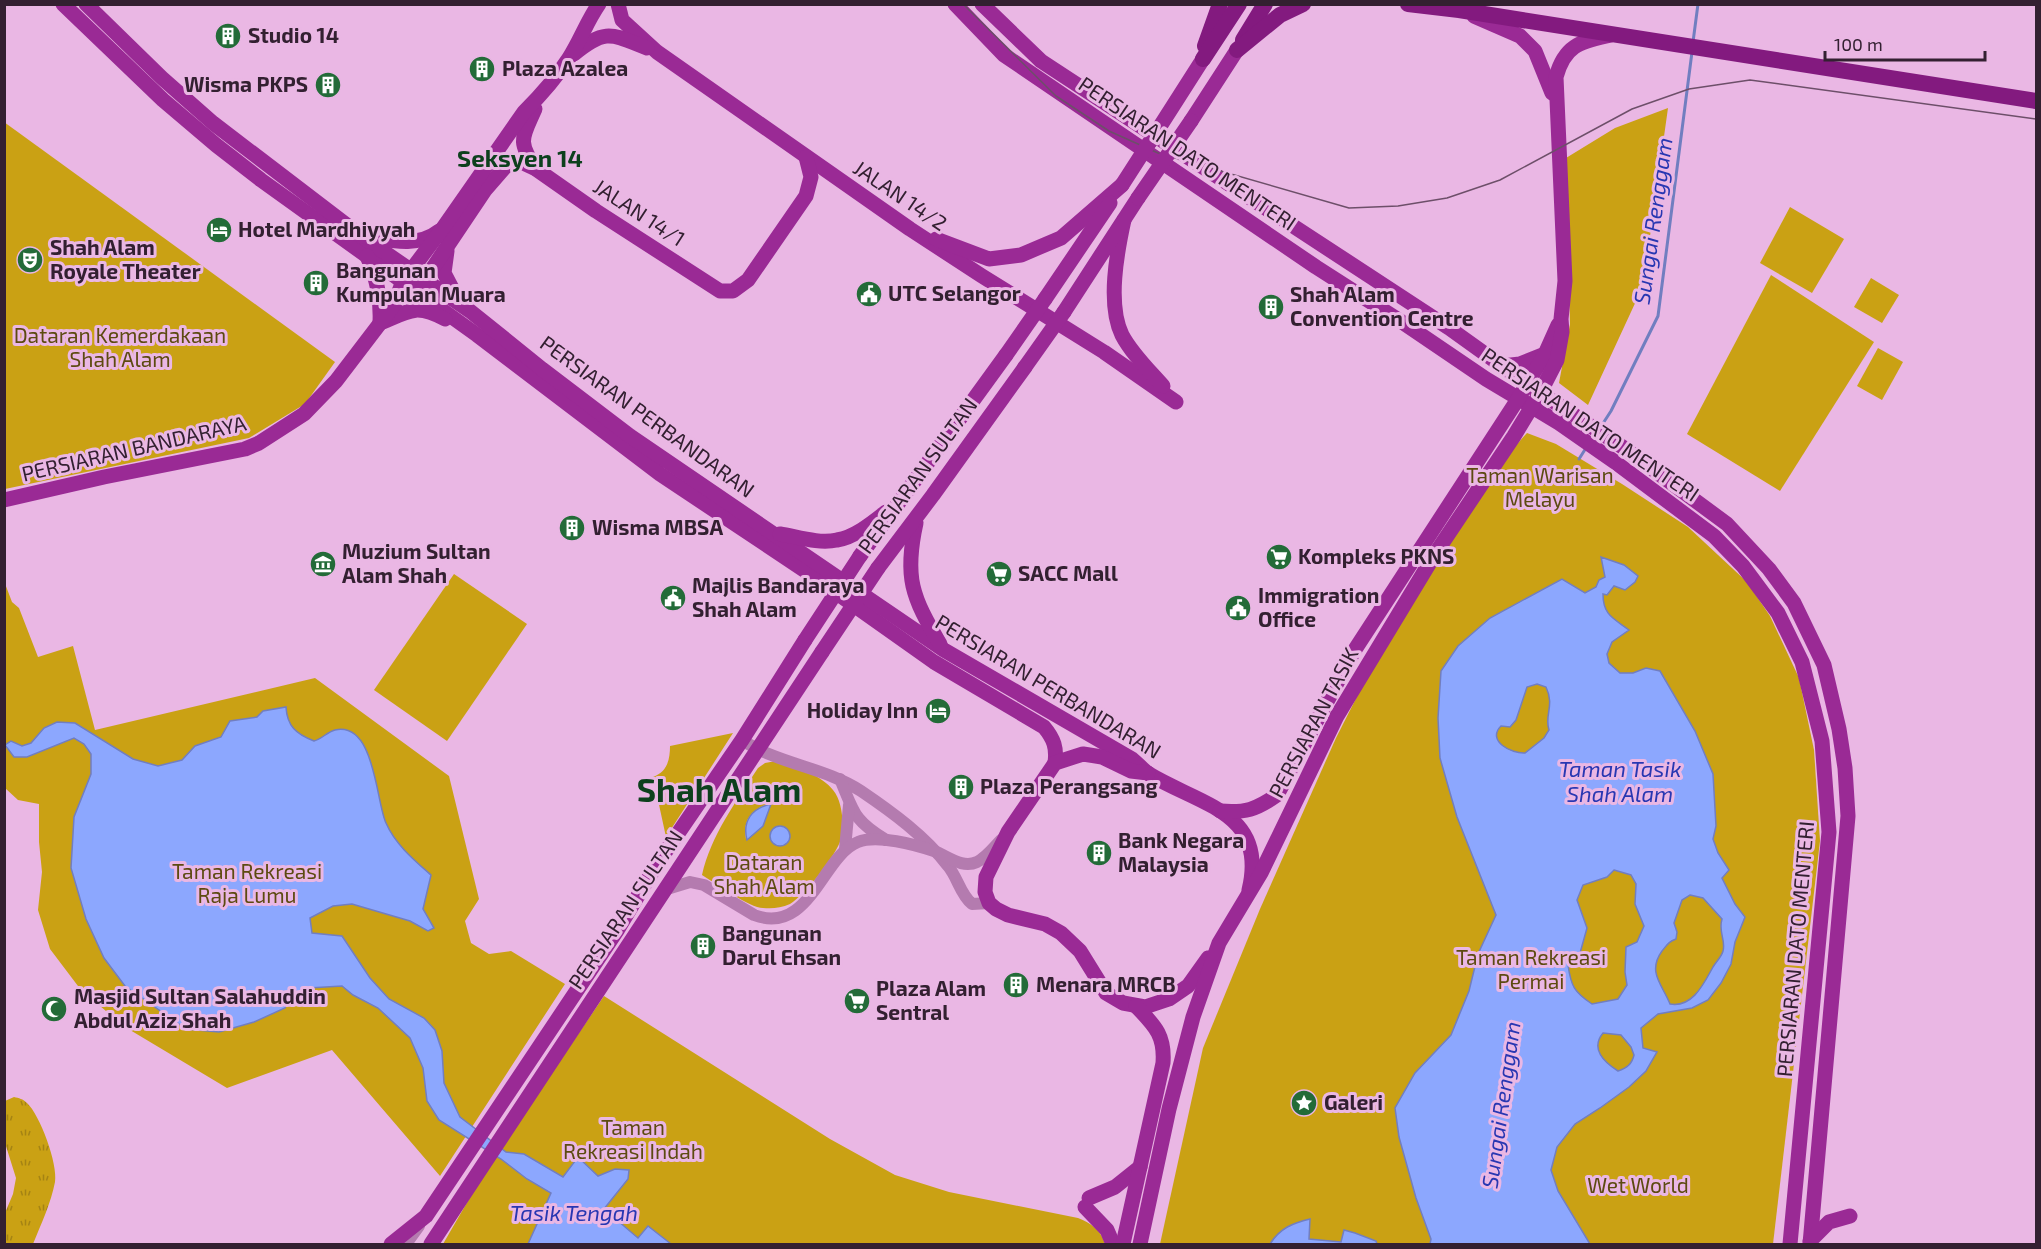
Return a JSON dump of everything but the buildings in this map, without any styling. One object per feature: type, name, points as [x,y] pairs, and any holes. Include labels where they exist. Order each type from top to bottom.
[{"type":"highway","points":[[1203,59],[1205,41],[1220,4]]},
{"type":"highway","name":"PERSIARAN SULTAN","points":[[1203,59],[1239,4]]},
{"type":"highway","name":"PERSIARAN SULTAN","points":[[1237,50],[1264,4]]},
{"type":"highway","points":[[1237,50],[1280,15],[1303,4]]},
{"type":"highway","points":[[1408,4],[2037,100]]},
{"type":"main road","name":"PERSIARAN PERBANDARAN","points":[[63,4],[163,100],[216,145],[367,256],[407,276]]},
{"type":"main road","name":"PERSIARAN PERBANDARAN","points":[[86,4],[162,78],[213,123],[361,236],[477,335],[660,474],[804,570],[934,662],[1044,728],[1053,738],[1056,750],[1054,763]]},
{"type":"main road","name":"PERSIARAN BANDARAYA","points":[[4,500],[252,446],[304,414],[336,381],[394,305],[407,276],[524,112],[540,96],[569,58],[599,4]]},
{"type":"main road","name":"JALAN 14/2","points":[[618,4],[622,20],[657,52],[910,229],[1104,352],[1176,402],[1133,351],[1122,335],[1116,318],[1114,301],[1124,220]]},
{"type":"main road","name":"PERSIARAN DATO MENTERI","points":[[955,4],[1004,55],[1186,180],[1615,462],[1714,536],[1743,566],[1778,613],[1802,662],[1822,741],[1829,831],[1790,1245]]},
{"type":"main road","name":"PERSIARAN DATO MENTERI","points":[[982,4],[1041,61],[1449,328],[1624,448],[1727,524],[1769,569],[1794,603],[1824,665],[1839,729],[1845,768],[1848,816],[1810,1243]]},
{"type":"main road","points":[[1459,10],[1520,36],[1535,51],[1557,107]]},
{"type":"main road","points":[[569,58],[585,45],[603,35],[616,36],[657,52]]},
{"type":"main road","points":[[1561,320],[1565,281],[1556,77],[1560,60],[1568,51],[1578,44],[1611,35]]},
{"type":"main road","name":"PERSIARAN SULTAN","points":[[431,1243],[878,568],[1064,312],[1237,50]]},
{"type":"main road","name":"PERSIARAN SULTAN","points":[[426,1216],[618,928],[657,864],[742,740],[860,556],[1045,299],[1156,137],[1203,59]]},
{"type":"main road","points":[[536,169],[525,152],[523,140],[540,96]]},
{"type":"main road","name":"JALAN 14/1","points":[[536,169],[596,211],[720,291],[733,291],[748,280],[806,196],[811,177],[806,157]]},
{"type":"main road","name":"PERSIARAN BANDARAYA","points":[[394,305],[421,286],[486,190],[505,167],[514,162],[521,162],[536,169]]},
{"type":"main road","points":[[910,229],[988,259],[1021,255],[1061,238],[1122,185]]},
{"type":"main road","points":[[361,236],[409,242],[433,236],[443,228]]},
{"type":"main road","points":[[448,245],[444,273],[454,295],[470,311]]},
{"type":"main road","points":[[367,256],[380,295],[380,323],[415,309],[434,313],[477,335]]},
{"type":"main road","name":"PERSIARAN PERBANDARAN","points":[[421,286],[470,311],[630,436],[944,650],[1132,759],[1148,773],[1220,811],[1243,829],[1250,845],[1254,871],[1249,890]]},
{"type":"main road","name":"PERSIARAN TASIK","points":[[1534,388],[1545,354],[1561,320]]},
{"type":"main road","name":"PERSIARAN TASIK","points":[[1140,1245],[1169,1109],[1190,1026],[1219,943],[1261,873],[1337,716],[1435,554],[1514,436],[1525,403],[1534,388],[1557,360],[1562,332],[1561,320]]},
{"type":"main road","points":[[1502,366],[1520,364],[1545,354]]},
{"type":"main road","points":[[1486,379],[1501,398],[1503,409],[1500,427]]},
{"type":"main road","name":"PERSIARAN TASIK","points":[[1220,811],[1241,812],[1261,806],[1277,795],[1354,651],[1500,427],[1525,403]]},
{"type":"main road","points":[[1514,436],[1530,425],[1564,427]]},
{"type":"main road","points":[[774,533],[816,540],[837,540],[866,527],[898,503]]},
{"type":"main road","points":[[917,517],[910,550],[909,570],[915,600],[944,650]]},
{"type":"main road","points":[[1422,544],[1435,554]]},
{"type":"main road","points":[[1148,773],[1131,771],[1102,758],[1083,754],[1054,763],[1008,832],[986,877],[985,892],[989,903],[1008,915],[1045,924],[1061,933],[1080,951],[1106,993],[1114,999],[1136,1006],[1154,1005],[1179,993],[1188,986],[1219,943]]},
{"type":"main road","points":[[1123,1245],[1163,1063],[1164,1049],[1159,1032],[1136,1006]]},
{"type":"main road","points":[[1113,1245],[1107,1230],[1087,1203],[1115,1187],[1140,1167]]},
{"type":"main road","points":[[1814,1190],[1817,1202],[1833,1215]]},
{"type":"main road","points":[[391,1245],[426,1216]]},
{"type":"main road","points":[[1810,1243],[1829,1222],[1850,1216]]},
{"type":"street","points":[[742,740],[758,750],[840,779],[890,812],[936,852],[954,874],[966,899],[972,904],[989,903]]},
{"type":"street","points":[[840,779],[855,815],[867,827],[888,841]]},
{"type":"street","points":[[845,849],[849,805]]},
{"type":"street","points":[[667,889],[690,882],[704,885],[754,915],[761,918],[781,918],[793,913],[803,903],[845,849],[863,840],[913,845],[960,863],[971,863],[988,854],[1008,832]]},
{"type":"street","name":"PERSIARAN SULTAN","points":[[406,1245],[426,1216]]},
{"type":"green space","points":[[1668,108],[1643,286],[1588,405],[1559,383],[1570,324],[1566,158],[1615,128]]},
{"type":"green space","name":"Dataran Kemerdakaan Shah Alam","points":[[4,122],[335,362],[305,404],[249,438],[5,489]]},
{"type":"green space","points":[[1790,207],[1844,239],[1812,293],[1760,263]]},
{"type":"green space","points":[[1771,275],[1874,342],[1780,491],[1687,434]]},
{"type":"green space","points":[[1871,278],[1899,295],[1882,323],[1854,307]]},
{"type":"green space","points":[[1878,348],[1903,362],[1882,400],[1857,386]]},
{"type":"green space","name":"Taman Rekreasi Permai","points":[[1527,433],[1556,444],[1688,527],[1747,582],[1770,616],[1799,678],[1814,750],[1820,841],[1773,1244],[1160,1244],[1203,1048],[1260,909],[1336,738],[1380,651],[1510,452]]},
{"type":"green space","points":[[454,574],[527,624],[447,741],[374,690]]},
{"type":"green space","name":"Taman Rekreasi Raja Lumu","points":[[4,581],[12,602],[19,608],[38,657],[73,646],[95,730],[315,678],[449,776],[479,899],[465,921],[471,943],[489,954],[511,951],[565,984],[440,1176],[332,1050],[227,1088],[125,1027],[81,990],[50,949],[38,910],[42,872],[39,804],[18,800],[5,788]]},
{"type":"green space","points":[[733,733],[666,837],[653,777],[662,772],[667,765],[670,746]]},
{"type":"green space","name":"Dataran Shah Alam","points":[[776,761],[822,780],[836,795],[841,807],[842,821],[841,839],[838,846],[819,874],[790,904],[773,908],[750,904],[702,875],[711,846],[725,819],[758,768],[765,763]],"holes":[[[765,805],[746,839],[745,828],[748,818]]]},
{"type":"green space","name":"Taman Rekreasi Indah","points":[[604,996],[830,1139],[895,1175],[949,1192],[1078,1218],[1095,1228],[1105,1244],[443,1244],[487,1168]]},
{"type":"green space","points":[[14,1097],[21,1099],[32,1109],[42,1129],[54,1164],[55,1182],[51,1198],[33,1244],[5,1244],[5,1213],[13,1194],[16,1178],[5,1143],[5,1101]]},
{"type":"water","name":"Taman Tasik Shah Alam","points":[[1601,557],[1624,565],[1638,576],[1635,582],[1625,590],[1614,586],[1607,595],[1603,594],[1607,611],[1629,630],[1612,642],[1607,654],[1609,663],[1620,673],[1633,673],[1646,668],[1660,671],[1695,731],[1713,774],[1716,826],[1713,839],[1718,853],[1729,870],[1722,878],[1735,904],[1745,917],[1735,942],[1731,964],[1721,983],[1708,1000],[1692,1008],[1658,1014],[1641,1028],[1643,1048],[1657,1052],[1646,1071],[1629,1087],[1575,1124],[1557,1147],[1551,1170],[1558,1191],[1590,1244],[1430,1244],[1431,1239],[1416,1198],[1399,1137],[1395,1108],[1415,1073],[1451,1035],[1469,991],[1478,954],[1496,915],[1457,817],[1440,758],[1438,718],[1441,671],[1458,646],[1490,618],[1562,579],[1585,593],[1596,587],[1599,580],[1605,577]],"holes":[[[1537,684],[1546,687],[1550,700],[1549,730],[1544,738],[1525,753],[1520,753],[1502,746],[1497,732],[1501,726],[1510,727],[1516,720],[1527,687]],[[1614,870],[1631,875],[1636,884],[1635,904],[1644,926],[1637,942],[1626,947],[1627,985],[1618,999],[1592,1004],[1574,988],[1568,965],[1580,953],[1587,928],[1577,900],[1583,885],[1607,877]],[[1690,895],[1703,898],[1722,919],[1724,947],[1697,993],[1685,1002],[1670,1004],[1657,978],[1656,965],[1662,951],[1676,939],[1677,932],[1674,923],[1682,900]],[[1603,1033],[1621,1035],[1631,1047],[1634,1055],[1630,1063],[1618,1071],[1600,1055],[1599,1039]]]},
{"type":"water","name":"Tasik Tengah","points":[[286,707],[288,719],[294,728],[314,741],[335,730],[348,731],[358,738],[372,765],[383,813],[390,831],[406,851],[431,875],[423,909],[434,928],[428,931],[410,921],[352,904],[333,906],[310,918],[312,933],[342,936],[370,978],[389,999],[424,1018],[435,1030],[442,1051],[444,1083],[460,1117],[506,1152],[524,1154],[563,1177],[578,1157],[598,1176],[615,1169],[629,1170],[628,1179],[604,1209],[638,1238],[648,1226],[671,1244],[528,1244],[551,1193],[439,1120],[427,1101],[423,1068],[410,1038],[378,1008],[353,995],[342,986],[309,988],[292,994],[285,1008],[254,1022],[219,1032],[186,1029],[125,986],[104,958],[86,919],[71,868],[74,817],[91,774],[91,754],[84,744],[74,738],[27,757],[14,757],[5,745],[11,741],[22,746],[31,743],[44,728],[57,722],[75,723],[133,759],[158,766],[182,760],[195,746],[221,737],[230,721],[257,717],[263,711]]},
{"type":"water","points":[[771,804],[763,826],[747,840],[746,827],[750,816]]},
{"type":"water","points":[[780,826],[787,829],[790,836],[787,843],[780,846],[773,843],[770,836],[773,829]]},
{"type":"water","points":[[1310,1219],[1309,1239],[1341,1242],[1344,1230],[1376,1241],[1377,1244],[1270,1244],[1287,1227]]},
{"type":"waterway","name":"Sungai Renggam","points":[[1693,42],[1698,4]]},
{"type":"waterway","name":"Sungai Renggam","points":[[1600,428],[1611,411],[1658,316],[1692,52]]},
{"type":"waterway","name":"Sungai Renggam","points":[[1579,459],[1586,448]]},
{"type":"tram line","points":[[963,4],[1056,96],[1109,131],[1158,153],[1349,208],[1398,206],[1447,198],[1500,180],[1632,109],[1689,89],[1750,80],[2036,119]]},
{"type":"place","name":"Studio 14","points":[[228,36]]},
{"type":"place","name":"Plaza Azalea","points":[[482,69]]},
{"type":"place","name":"Wisma PKPS","points":[[328,85]]},
{"type":"place","name":"Hotel Mardhiyyah","points":[[219,230]]},
{"type":"place","name":"Shah Alam Royale Theater","points":[[30,260]]},
{"type":"place","name":"Bangunan Kumpulan Muara","points":[[316,283]]},
{"type":"place","name":"UTC Selangor","points":[[869,294]]},
{"type":"place","name":"Shah Alam Convention Centre","points":[[1271,307]]},
{"type":"place","name":"Wisma MBSA","points":[[572,528]]},
{"type":"place","name":"Kompleks PKNS","points":[[1279,557]]},
{"type":"place","name":"Muzium Sultan Alam Shah","points":[[323,564]]},
{"type":"place","name":"SACC Mall","points":[[999,574]]},
{"type":"place","name":"Majlis Bandaraya Shah Alam","points":[[673,598]]},
{"type":"place","name":"Immigration Office","points":[[1238,608]]},
{"type":"place","name":"Holiday Inn","points":[[938,711]]},
{"type":"place","name":"Plaza Perangsang","points":[[961,787]]},
{"type":"place","name":"Bank Negara Malaysia","points":[[1099,853]]},
{"type":"place","name":"Bangunan Darul Ehsan","points":[[703,946]]},
{"type":"place","name":"Menara MRCB","points":[[1016,985]]},
{"type":"place","name":"Plaza Alam Sentral","points":[[857,1001]]},
{"type":"place","name":"Masjid Sultan Salahuddin Abdul Aziz Shah","points":[[54,1009]]},
{"type":"place","name":"Galeri","points":[[1304,1103]]},
{"type":"district","name":"Seksyen 14","points":[[520,159]]},
{"type":"district","name":"Shah Alam","points":[[719,790]]},
{"type":"park label","name":"Taman Warisan Melayu","points":[[1540,488]]},
{"type":"park label","name":"Wet World","points":[[1638,1186]]}]
